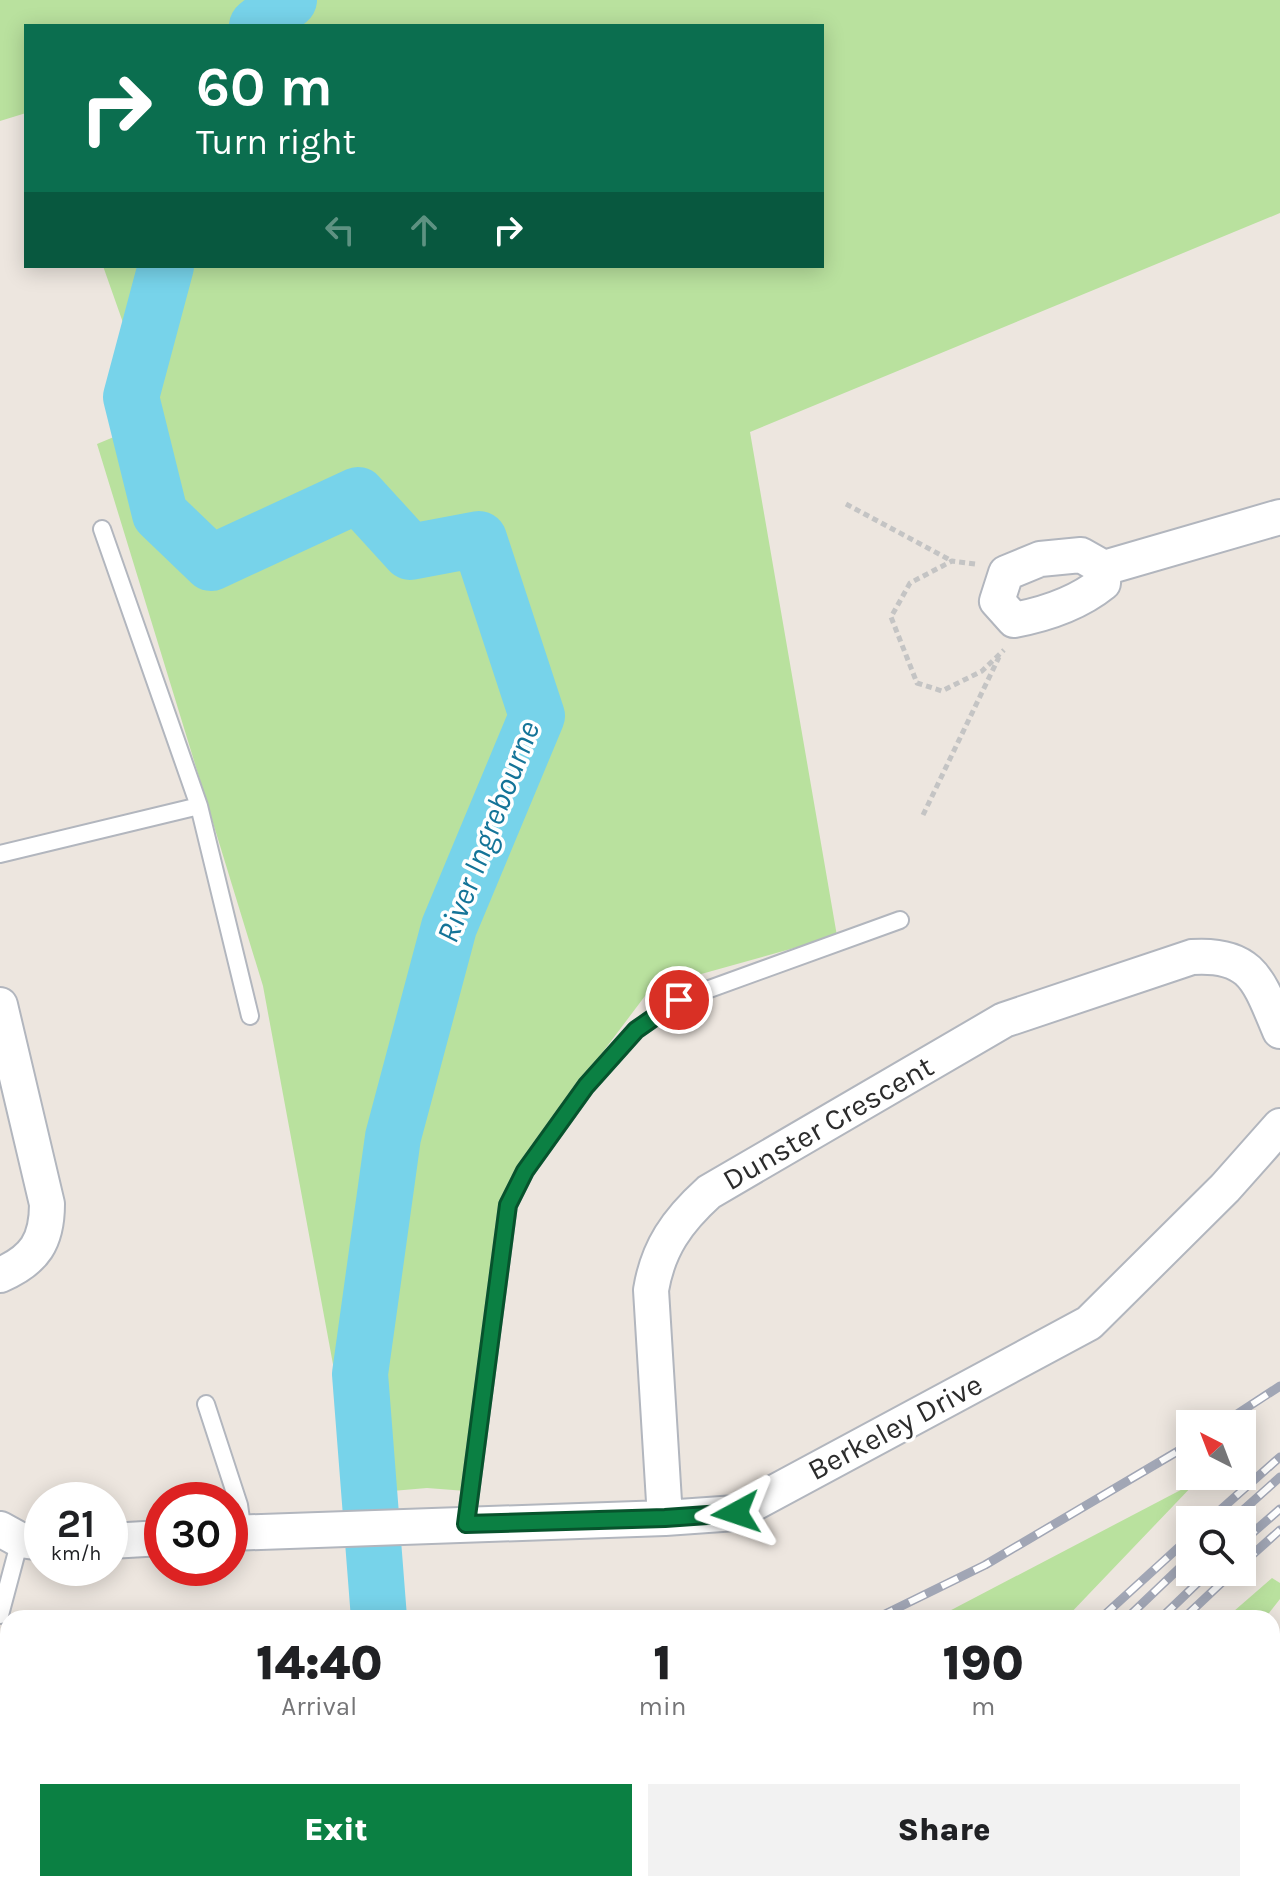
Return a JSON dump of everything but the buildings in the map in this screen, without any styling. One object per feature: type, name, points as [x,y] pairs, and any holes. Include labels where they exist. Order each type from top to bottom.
[{"type":"street","points":[[1104,568],[1103,583],[1089,595],[1045,614],[1014,620],[997,601],[1006,573],[1040,559],[1081,555],[1104,568],[1280,517]]},
{"type":"street","name":"Dunster Crescent","points":[[665,1518],[651,1290],[655,1266],[666,1239],[685,1214],[709,1192],[1004,1020],[1192,957],[1214,956],[1236,961],[1271,983]]},
{"type":"street","points":[[1271,983],[1280,1031]]},
{"type":"street","points":[[0,1005],[47,1204],[47,1228],[32,1256],[0,1275]]},
{"type":"street","name":"Berkeley Drive","points":[[248,1533],[736,1513],[1089,1323],[1225,1188],[1280,1126]]},
{"type":"lane","points":[[102,529],[199,806],[250,1016]]},
{"type":"lane","points":[[0,854],[199,806]]},
{"type":"lane","points":[[452,1524],[508,1205],[525,1171],[586,1086],[636,1030],[679,1000],[900,920]]},
{"type":"lane","points":[[206,1404],[231,1482]]},
{"type":"lane","points":[[1,1610],[21,1537]]},
{"type":"path","points":[[846,504],[952,561],[1006,573]]},
{"type":"path","points":[[952,561],[910,583],[891,617],[917,683],[942,691],[982,671],[1010,644],[1014,620]]},
{"type":"path","points":[[923,815],[1001,652]]},
{"type":"green space","points":[[0,0],[1280,0],[1280,213],[750,432],[837,936],[651,988],[520,1162],[474,1461],[466,1491],[427,1488],[357,1494],[263,986],[97,444],[157,419],[104,268],[824,268],[824,24],[24,24],[24,114],[0,121]]},
{"type":"green space","points":[[1181,1490],[1188,1490],[1074,1610],[951,1610]]},
{"type":"green space","points":[[1272,1578],[1280,1583],[1280,1599],[1271,1610],[1235,1610]]},
{"type":"waterway","name":"River Ingrebourne","points":[[259,24],[289,0]]},
{"type":"waterway","name":"River Ingrebourne","points":[[165,268],[131,397],[160,514],[211,563],[358,495],[410,552],[479,539],[537,716],[449,927],[393,1137],[360,1374],[378,1610]]},
{"type":"railway","points":[[1243,1410],[1280,1386]]},
{"type":"railway","points":[[893,1610],[985,1565],[1176,1452]]},
{"type":"railway","points":[[1225,1506],[1280,1457]]},
{"type":"railway","points":[[1248,1506],[1280,1477]]},
{"type":"railway","points":[[1256,1530],[1280,1509]]},
{"type":"railway","points":[[1256,1551],[1280,1530]]},
{"type":"railway","points":[[1110,1610],[1176,1550]]},
{"type":"railway","points":[[1135,1610],[1176,1571]]},
{"type":"railway","points":[[1169,1610],[1194,1586]]},
{"type":"railway","points":[[1193,1610],[1218,1586]]},
{"type":"route","points":[[679,1000],[636,1030],[586,1086],[525,1171],[508,1205],[466,1524],[736,1513]]}]
